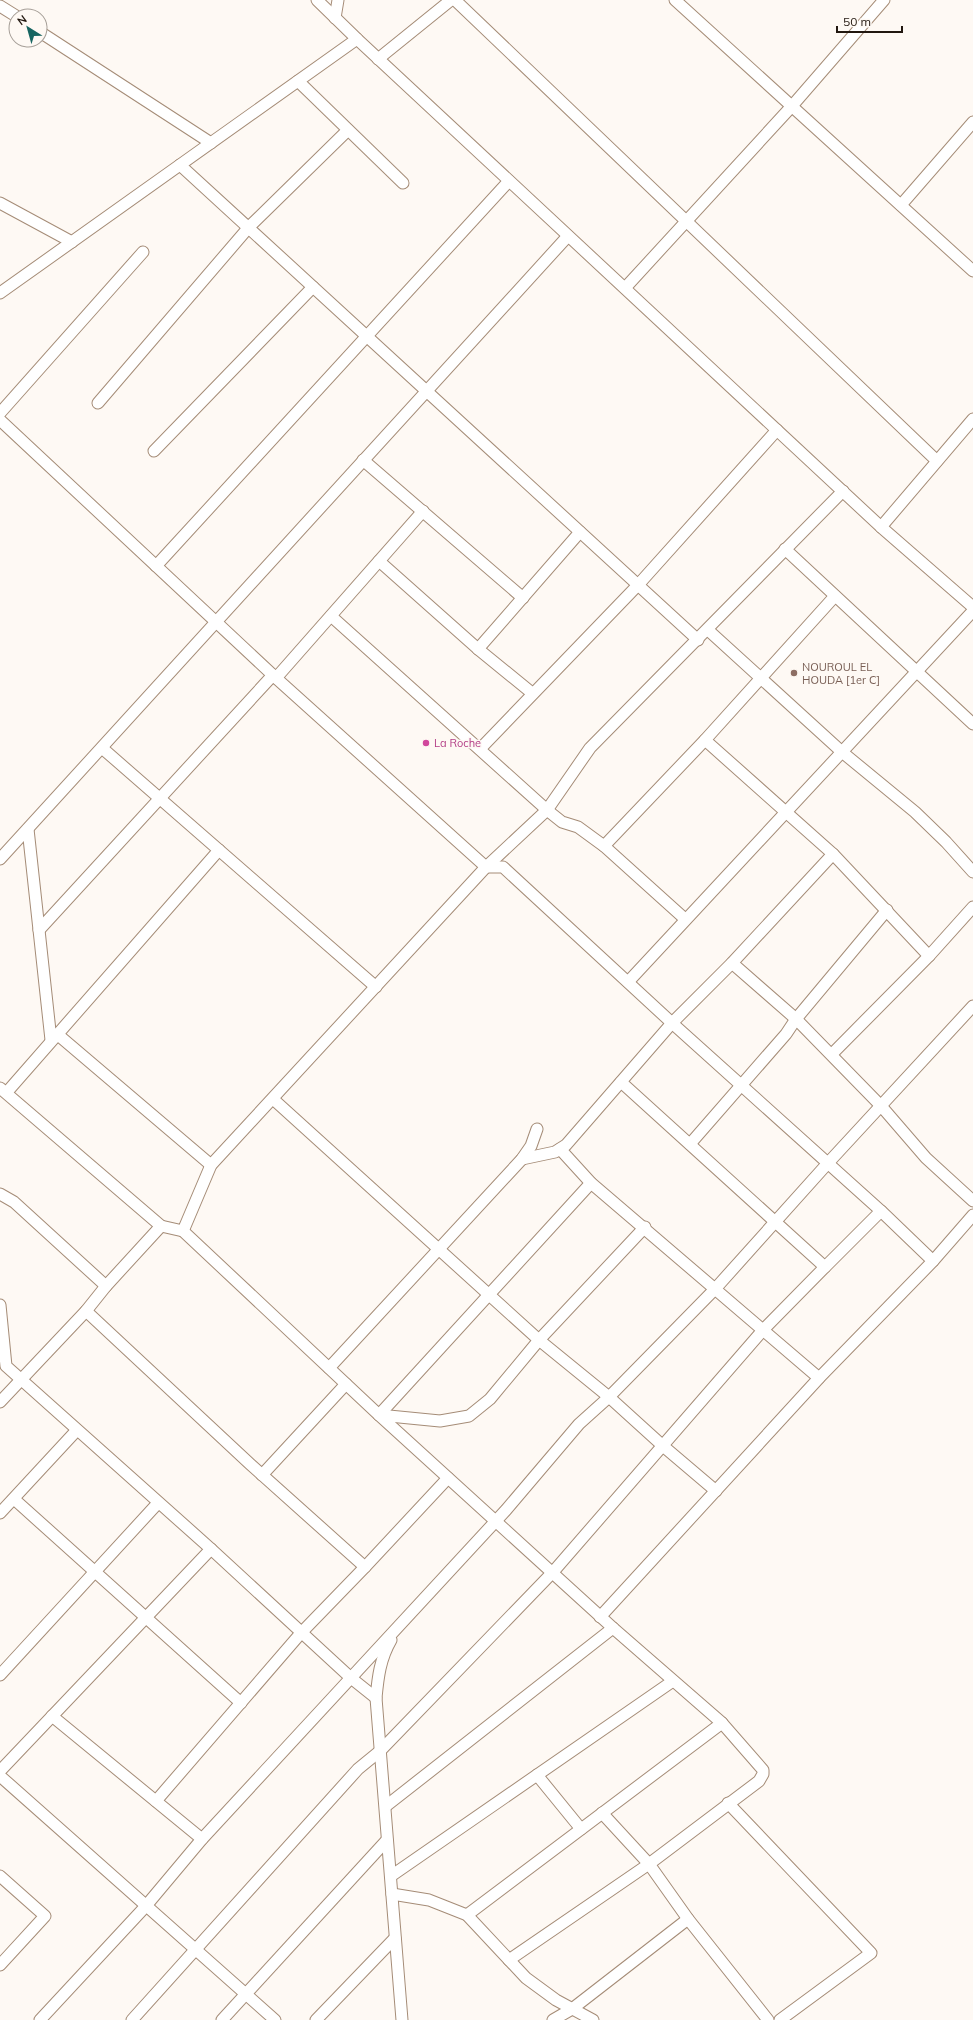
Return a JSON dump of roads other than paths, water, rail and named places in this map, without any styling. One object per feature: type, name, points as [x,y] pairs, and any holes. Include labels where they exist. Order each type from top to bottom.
[{"type":"street","points":[[0,3],[3,0]]},
{"type":"street","points":[[317,0],[378,59],[881,527],[973,607]]},
{"type":"street","points":[[335,18],[338,0]]},
{"type":"street","points":[[378,59],[451,0]]},
{"type":"street","points":[[455,0],[937,461]]},
{"type":"street","points":[[625,288],[792,106],[884,0]]},
{"type":"street","points":[[681,2],[792,106],[973,271]]},
{"type":"street","points":[[48,37],[211,143]]},
{"type":"street","points":[[0,293],[357,39]]},
{"type":"street","points":[[298,81],[403,183]]},
{"type":"street","points":[[900,205],[973,122]]},
{"type":"street","points":[[98,403],[249,227],[348,130]]},
{"type":"street","points":[[180,165],[698,640]]},
{"type":"street","points":[[156,566],[509,181]]},
{"type":"street","points":[[0,203],[72,242]]},
{"type":"street","points":[[0,859],[568,236]]},
{"type":"street","points":[[0,413],[143,252]]},
{"type":"street","points":[[154,451],[314,287]]},
{"type":"street","points":[[881,527],[973,419]]},
{"type":"street","points":[[0,420],[274,676],[486,867],[503,867],[672,1023],[881,1210],[933,1261]]},
{"type":"street","points":[[480,749],[638,585],[777,430]]},
{"type":"street","points":[[363,460],[523,598]]},
{"type":"street","points":[[183,1231],[211,1165],[486,867],[547,810],[590,748],[708,630],[843,491]]},
{"type":"street","points":[[39,930],[160,798],[331,616],[423,511]]},
{"type":"street","points":[[478,649],[580,532]]},
{"type":"street","points":[[785,549],[973,724]]},
{"type":"street","points":[[379,561],[478,649],[532,694]]},
{"type":"street","points":[[604,846],[705,740],[759,678],[835,596]]},
{"type":"street","points":[[628,982],[973,611]]},
{"type":"street","points":[[331,616],[547,810],[562,822],[578,827],[604,846],[685,919]]},
{"type":"street","points":[[708,630],[842,752],[915,812],[946,842],[973,872]]},
{"type":"street","points":[[705,740],[832,854],[887,910],[929,956]]},
{"type":"street","points":[[102,748],[376,987]]},
{"type":"street","points":[[28,829],[39,930],[54,1037],[211,1165]]},
{"type":"street","points":[[219,850],[54,1037],[3,1090],[161,1226],[183,1231],[379,1415],[553,1572],[600,1617],[722,1723],[763,1770],[762,1778],[759,1782],[728,1803],[649,1864],[509,1960]]},
{"type":"street","points":[[522,1159],[555,1152],[566,1145],[672,1023],[732,963],[832,854]]},
{"type":"street","points":[[832,1054],[929,956],[973,907]]},
{"type":"street","points":[[690,1144],[743,1086],[786,1034],[796,1019],[887,910]]},
{"type":"street","points":[[732,963],[796,1019],[832,1054],[882,1107],[926,1158],[973,1201]]},
{"type":"street","points":[[40,2020],[145,1906],[202,1839],[496,1521],[579,1424],[609,1397],[715,1289],[973,1006]]},
{"type":"street","points":[[621,1082],[825,1267]]},
{"type":"street","points":[[273,1099],[539,1340],[609,1397],[662,1446],[716,1491]]},
{"type":"street","points":[[329,1368],[522,1159],[531,1146],[537,1129]]},
{"type":"street","points":[[560,1149],[591,1183],[645,1227],[819,1378]]},
{"type":"street","points":[[379,1415],[490,1296],[591,1183]]},
{"type":"street","points":[[0,1194],[14,1202],[106,1286]]},
{"type":"street","points":[[132,2020],[358,1769],[380,1751],[553,1572],[764,1330],[881,1210]]},
{"type":"street","points":[[600,1617],[819,1378],[933,1261],[973,1215]]},
{"type":"street","points":[[0,1402],[86,1311],[106,1286],[161,1226]]},
{"type":"street","points":[[379,1415],[440,1421],[469,1416],[490,1399],[539,1340],[645,1227]]},
{"type":"street","points":[[0,1305],[3,1365],[21,1379],[211,1549],[351,1678],[376,1698]]},
{"type":"street","points":[[86,1311],[262,1475],[365,1568]]},
{"type":"street","points":[[262,1475],[346,1384]]},
{"type":"street","points":[[0,1513],[77,1430]]},
{"type":"street","points":[[156,1801],[301,1633],[365,1568],[448,1478]]},
{"type":"street","points":[[14,1498],[241,1703]]},
{"type":"street","points":[[2,1669],[95,1572],[158,1503]]},
{"type":"street","points":[[0,1771],[211,1549]]},
{"type":"street","points":[[397,1628],[384,1652],[380,1667],[376,1698],[386,1806],[387,1840],[402,2020]]},
{"type":"street","points":[[386,1806],[613,1628]]},
{"type":"street","points":[[391,1876],[673,1681]]},
{"type":"street","points":[[52,1716],[202,1839]]},
{"type":"street","points":[[467,1915],[722,1723]]},
{"type":"street","points":[[537,1774],[581,1829]]},
{"type":"street","points":[[0,1776],[275,2020]]},
{"type":"street","points":[[728,1803],[871,1953],[780,2020]]},
{"type":"street","points":[[602,1814],[649,1864],[688,1919],[768,2020]]},
{"type":"street","points":[[222,2020],[387,1840]]},
{"type":"street","points":[[0,1876],[45,1916],[0,1965]]},
{"type":"street","points":[[392,1894],[429,1900],[467,1915],[526,1978],[556,2000],[593,2020]]},
{"type":"street","points":[[553,2020],[572,2009],[688,1919]]},
{"type":"street","points":[[316,2020],[395,1938]]},
{"type":"place","name":"NOUROUL EL HOUDA [1er C]","points":[[794,673]]},
{"type":"place","name":"La Roche","points":[[426,743]]}]
